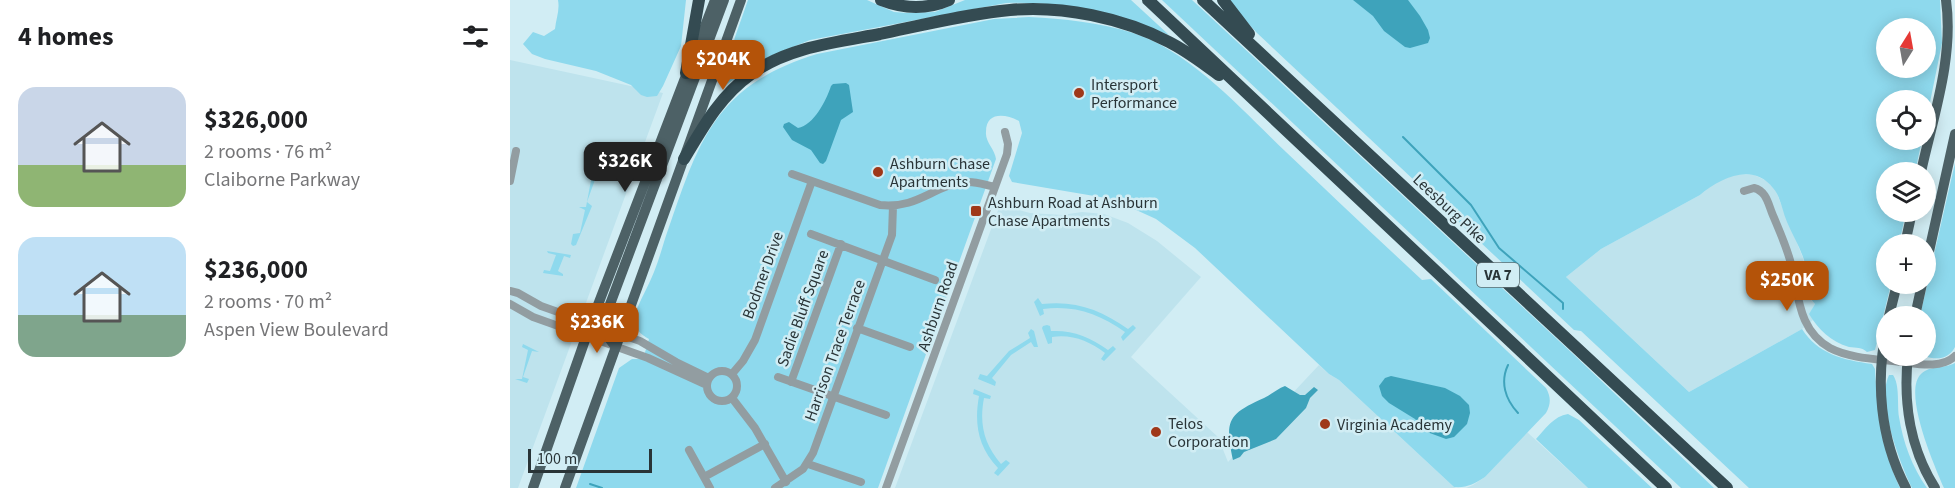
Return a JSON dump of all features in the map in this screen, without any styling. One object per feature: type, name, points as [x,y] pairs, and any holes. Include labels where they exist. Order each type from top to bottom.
[{"type":"highway","points":[[686,73],[699,0]]},
{"type":"highway","points":[[881,0],[906,8],[925,7],[949,0]]},
{"type":"highway","name":"VA 7","points":[[1148,0],[1666,488]]},
{"type":"highway","name":"Leesburg Pike","points":[[1203,0],[1727,488]]},
{"type":"highway","points":[[1223,0],[1269,62]]},
{"type":"highway","points":[[684,159],[717,105],[733,87],[752,72],[771,62],[811,47],[1011,9],[1070,12],[1144,30],[1186,52],[1259,104]]},
{"type":"main road","points":[[533,488],[591,323],[715,0]]},
{"type":"main road","points":[[616,347],[607,337],[604,328],[606,315],[724,0]]},
{"type":"main road","points":[[565,488],[741,0]]},
{"type":"main road","points":[[1923,162],[1947,44],[1946,0]]},
{"type":"main road","points":[[1933,234],[1955,134]]},
{"type":"main road","points":[[1881,366],[1880,381],[1886,433],[1906,488]]},
{"type":"main road","points":[[1907,366],[1906,395],[1914,440],[1935,488]]},
{"type":"street","name":"Ashburn Road","points":[[886,488],[1006,154],[1008,144],[1005,132]]},
{"type":"street","points":[[510,181],[516,151]]},
{"type":"street","points":[[792,174],[880,205],[893,206],[914,202],[959,183],[969,182],[994,187]]},
{"type":"street","name":"Bodmer Drive","points":[[732,374],[743,361],[755,340],[812,181]]},
{"type":"street","points":[[1744,191],[1754,188],[1764,195],[1787,252],[1800,310],[1812,333],[1835,350],[1876,358]]},
{"type":"street","name":"Harrison Trace Terrace","points":[[808,464],[892,231],[893,206]]},
{"type":"street","name":"Sadie Bluff Square","points":[[811,234],[934,280]]},
{"type":"street","name":"Sadie Bluff Square","points":[[791,382],[840,244]]},
{"type":"street","points":[[510,291],[541,306],[646,344],[708,381]]},
{"type":"street","points":[[510,304],[533,317],[708,381]]},
{"type":"street","points":[[857,328],[910,347]]},
{"type":"street","points":[[1936,363],[1947,362],[1955,356]]},
{"type":"street","points":[[721,371],[732,374],[737,387],[732,398],[723,401],[716,400],[710,395],[708,381],[714,373],[721,371]]},
{"type":"street","name":"Sadie Bluff Square","points":[[778,377],[886,415]]},
{"type":"street","points":[[732,398],[748,417],[786,482]]},
{"type":"street","points":[[704,477],[765,444]]},
{"type":"street","points":[[689,450],[710,488]]},
{"type":"street","points":[[775,488],[808,464],[861,482]]},
{"type":"shaded area","points":[[558,0],[686,0],[681,46],[657,96],[641,95],[631,85],[596,71],[532,54],[523,44],[533,32],[544,36],[555,29]]},
{"type":"shaded area","points":[[748,0],[867,0],[894,12],[907,13],[935,12],[965,0],[1131,0],[1169,35],[1089,10],[1048,4],[1006,3],[810,40],[768,57],[722,86]]},
{"type":"shaded area","points":[[1162,0],[1192,0],[1714,488],[1681,488]]},
{"type":"shaded area","points":[[1229,0],[1940,0],[1942,43],[1936,73],[1936,18],[1876,18],[1876,78],[1935,78],[1932,90],[1876,90],[1876,150],[1920,150],[1917,162],[1876,162],[1876,222],[1904,222],[1901,234],[1876,234],[1876,294],[1889,294],[1886,306],[1876,306],[1875,350],[1867,352],[1861,348],[1849,347],[1836,342],[1813,320],[1809,314],[1815,304],[1809,294],[1802,255],[1776,192],[1765,180],[1756,176],[1736,175],[1717,183],[1700,195],[1601,249],[1566,277],[1689,392],[1802,329],[1808,338],[1832,354],[1872,364],[1875,369],[1879,415],[1885,444],[1900,488],[1749,488],[1581,331],[1574,330],[1257,33]]},
{"type":"shaded area","points":[[1353,0],[1408,0],[1428,30],[1430,38],[1428,43],[1410,48],[1405,47],[1384,31],[1373,16]]},
{"type":"shaded area","points":[[1029,17],[1107,26],[1133,33],[1175,53],[1195,68],[1234,101],[1422,280],[1431,279],[1546,388],[1550,400],[1546,413],[1485,477],[1470,485],[1454,487],[1195,248],[1156,219],[1112,199],[1012,182],[1009,176],[1022,133],[1019,121],[998,116],[989,120],[986,132],[996,159],[878,488],[576,488],[619,368],[632,359],[643,359],[649,339],[637,329],[635,314],[654,272],[699,149],[713,124],[731,102],[753,84],[781,67],[817,54],[994,19]]},
{"type":"shaded area","points":[[510,60],[663,93],[518,488],[510,488]]},
{"type":"shaded area","points":[[846,83],[849,85],[853,112],[841,120],[823,164],[811,150],[792,140],[783,127],[789,122],[798,128],[804,126],[823,105],[831,86]]},
{"type":"shaded area","points":[[1955,163],[1955,347],[1941,358],[1936,358],[1936,306],[1922,306],[1925,294],[1936,294],[1936,246]]},
{"type":"shaded area","points":[[588,171],[604,175],[597,174],[587,202],[592,206],[576,245],[573,246],[571,244],[573,234],[580,233],[585,210],[579,207],[586,207],[592,175],[587,173]]},
{"type":"shaded area","points":[[1735,174],[1754,175],[1767,181],[1775,189],[1803,258],[1810,299],[1815,304],[1810,313],[1813,320],[1802,329],[1689,392],[1566,277],[1601,249],[1700,195],[1713,184]]},
{"type":"shaded area","points":[[1000,205],[1030,213],[1104,214],[1128,223],[1157,241],[1201,277],[1131,357],[1218,437],[1228,462],[1319,365],[1339,380],[1457,488],[895,488]]},
{"type":"shaded area","points":[[547,251],[571,255],[570,258],[564,256],[558,271],[563,276],[543,273],[544,270],[550,271],[556,255]]},
{"type":"shaded area","points":[[1038,298],[1042,304],[1066,304],[1088,308],[1128,329],[1133,325],[1136,328],[1123,341],[1121,337],[1125,332],[1106,320],[1086,312],[1066,308],[1043,309],[1044,314],[1040,316],[1034,302]]},
{"type":"shaded area","points":[[1050,326],[1051,331],[1074,333],[1095,341],[1108,350],[1113,346],[1116,349],[1104,361],[1101,359],[1105,353],[1080,339],[1052,337],[1052,343],[1048,344],[1042,328]]},
{"type":"shaded area","points":[[1031,329],[1034,331],[1038,347],[1034,347],[1031,342],[1011,355],[992,378],[996,382],[995,386],[978,379],[980,374],[987,376],[1009,351],[1030,338],[1028,333]]},
{"type":"shaded area","points":[[523,344],[539,352],[532,351],[523,377],[529,379],[527,383],[515,379],[522,379],[528,350],[522,347]]},
{"type":"shaded area","points":[[1955,363],[1955,488],[1944,488],[1922,430],[1915,396],[1916,383],[1925,371]]},
{"type":"shaded area","points":[[1889,375],[1893,375],[1897,384],[1899,417],[1906,445],[1917,472],[1927,488],[1912,488],[1896,448],[1885,400]]},
{"type":"shaded area","points":[[1391,376],[1445,388],[1460,396],[1469,405],[1470,413],[1467,424],[1454,437],[1446,439],[1427,432],[1415,419],[1382,396],[1379,386],[1385,378]]},
{"type":"shaded area","points":[[1285,386],[1300,395],[1305,395],[1314,387],[1318,390],[1310,398],[1306,408],[1276,439],[1244,452],[1233,460],[1229,435],[1232,420],[1236,414]]},
{"type":"shaded area","points":[[974,389],[991,396],[990,399],[984,398],[982,416],[984,433],[990,449],[1001,464],[1006,460],[1010,463],[998,476],[994,473],[998,468],[986,452],[979,435],[977,416],[979,396],[973,394]]},
{"type":"shaded area","points":[[1568,414],[1579,420],[1652,488],[1588,488],[1536,439],[1554,420]]},
{"type":"shaded area","points":[[1527,432],[1588,488],[1466,488],[1485,477]]},
{"type":"waterway","points":[[1403,137],[1471,205],[1499,248],[1563,303],[1563,309]]},
{"type":"waterway","points":[[1508,365],[1504,378],[1505,390],[1518,413]]},
{"type":"waterway","points":[[590,484],[602,488]]},
{"type":"place","name":"Intersport Performance","points":[[1079,93]]},
{"type":"place","name":"Ashburn Chase Apartments","points":[[878,172]]},
{"type":"place","name":"Ashburn Road at Ashburn Chase Apartments","points":[[976,211]]},
{"type":"place","name":"Virginia Academy","points":[[1325,424]]},
{"type":"place","name":"Telos Corporation","points":[[1156,432]]}]
